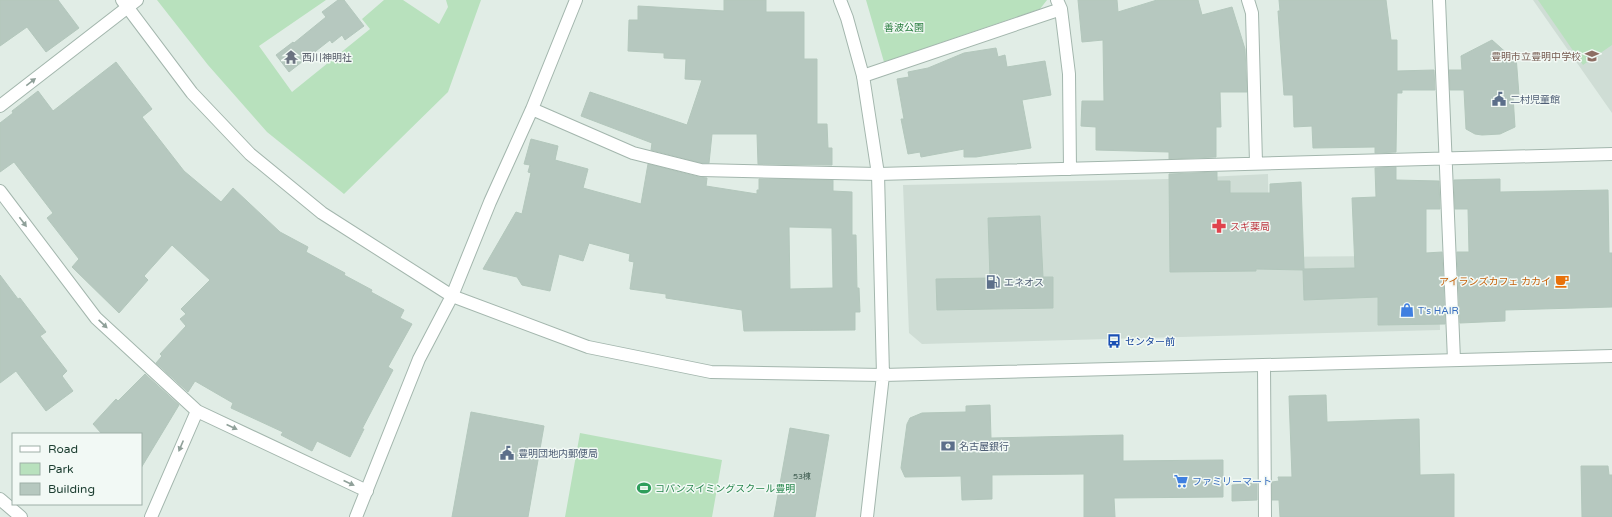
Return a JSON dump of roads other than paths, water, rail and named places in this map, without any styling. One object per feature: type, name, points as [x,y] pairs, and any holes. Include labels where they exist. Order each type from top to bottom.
[{"type":"street","points":[[0,106],[125,4],[137,0]]},
{"type":"street","points":[[356,517],[419,359],[452,296],[490,202],[532,109],[576,0]]},
{"type":"street","points":[[840,0],[863,76],[878,174],[883,375],[867,517]]},
{"type":"street","points":[[1248,0],[1252,13],[1256,163]]},
{"type":"street","points":[[1439,0],[1454,360]]},
{"type":"street","points":[[125,4],[192,93],[250,154],[322,213],[452,296],[588,347],[711,372],[883,375],[1612,356]]},
{"type":"street","points":[[863,76],[1059,5],[1069,74],[1070,169]]},
{"type":"street","points":[[532,109],[633,153],[701,170],[878,174],[1612,154]]},
{"type":"street","points":[[0,191],[96,318],[197,411],[367,492]]},
{"type":"street","points":[[1264,365],[1265,517]]},
{"type":"street","points":[[151,517],[197,411]]},
{"type":"street","points":[[0,499],[21,517]]},
{"type":"place","name":"豊明市立豊明中学校","points":[[1592,56]]},
{"type":"place","name":"西川神明社","points":[[291,57]]},
{"type":"place","name":"二村児童館","points":[[1499,99]]},
{"type":"place","name":"スギ薬局","points":[[1219,226]]},
{"type":"place","name":"アイランズカフェ カカイ","points":[[1562,281]]},
{"type":"place","name":"エネオス","points":[[993,282]]},
{"type":"place","name":"T's HAIR","points":[[1407,310]]},
{"type":"place","name":"センター前","points":[[1114,341]]},
{"type":"place","name":"名古屋銀行","points":[[948,446]]},
{"type":"place","name":"豊明団地内郵便局","points":[[507,453]]},
{"type":"place","name":"ファミリーマート","points":[[1181,481]]},
{"type":"place","name":"コパンスイミングスクール豊明","points":[[644,488]]},
{"type":"park label","name":"善波公園","points":[[904,27]]}]
